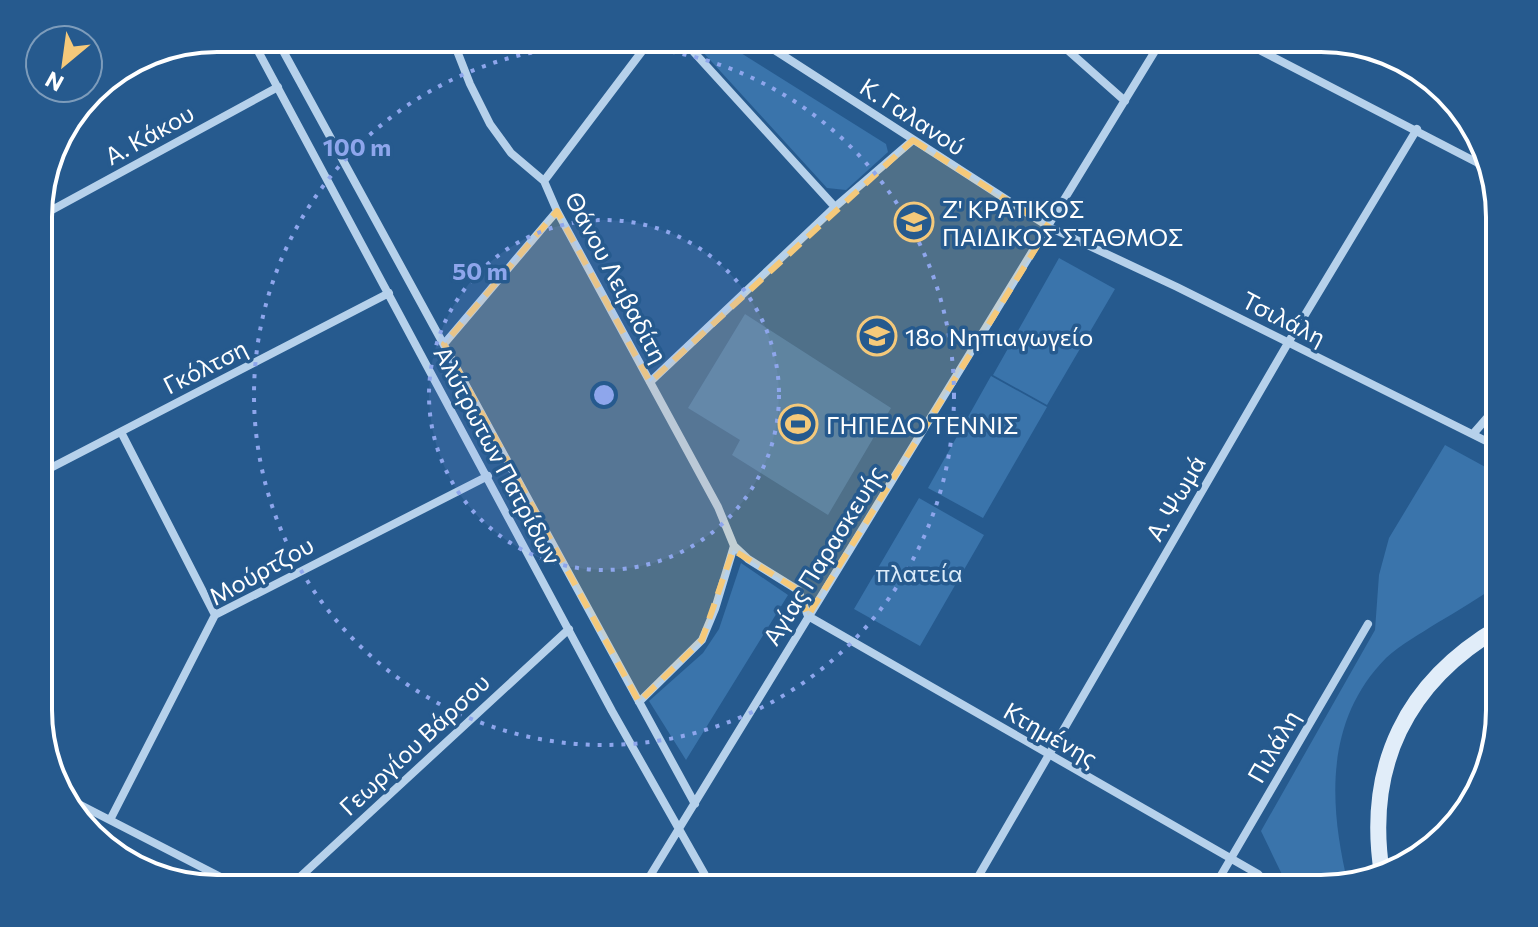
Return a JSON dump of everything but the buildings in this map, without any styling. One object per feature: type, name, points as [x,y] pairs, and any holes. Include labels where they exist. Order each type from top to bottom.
[{"type":"main road","points":[[1381,863],[1377,822],[1379,795],[1393,746],[1405,719],[1432,679],[1486,637]]},
{"type":"street","name":"Αλύτρωτων Πατρίδων","points":[[259,52],[705,875]]},
{"type":"street","points":[[284,52],[695,804]]},
{"type":"street","name":"Θάνου Λειβαδίτη","points":[[457,52],[490,124],[511,153],[544,181],[557,211],[718,507],[734,546]]},
{"type":"street","points":[[544,181],[641,52]]},
{"type":"street","points":[[694,52],[835,207]]},
{"type":"street","name":"Κ. Γαλανού","points":[[778,52],[1049,227]]},
{"type":"street","points":[[1070,52],[1125,101]]},
{"type":"street","name":"Αγίας Παρασκευής","points":[[651,875],[1155,52]]},
{"type":"street","points":[[1264,52],[1476,162]]},
{"type":"street","name":"Α. Κάκου","points":[[52,210],[278,87]]},
{"type":"street","name":"Α. Ψωμά","points":[[979,875],[1288,343],[1417,129]]},
{"type":"street","points":[[650,382],[835,207],[913,140]]},
{"type":"street","points":[[444,344],[557,211]]},
{"type":"street","name":"Τσιλάλη","points":[[1049,227],[1486,441]]},
{"type":"street","name":"Γκόλτση","points":[[52,467],[389,293]]},
{"type":"street","points":[[1473,434],[1486,419]]},
{"type":"street","points":[[121,432],[215,615]]},
{"type":"street","name":"Μούρτζου","points":[[110,820],[215,615],[488,476]]},
{"type":"street","points":[[639,702],[702,640],[734,546],[748,559],[798,590],[808,616]]},
{"type":"street","name":"Κτημένης","points":[[808,616],[1259,875]]},
{"type":"street","name":"Πιλάλη","points":[[1221,875],[1368,624]]},
{"type":"street","name":"Γεωργίου Βάρσου","points":[[302,875],[569,629]]},
{"type":"street","points":[[83,806],[217,875]]},
{"type":"highlighted area","points":[[913,140],[1049,227],[808,616],[798,590],[733,550],[702,640],[639,702],[444,344],[557,211],[650,382]]},
{"type":"green space","points":[[703,52],[739,52],[886,144],[888,152],[846,190],[827,188]]},
{"type":"green space","name":"ΓΗΠΕΔΟ ΤΕΝΝΙΣ","points":[[1059,258],[1115,289],[1047,405],[993,375]]},
{"type":"green space","name":"ΓΗΠΕΔΟ ΤΕΝΝΙΣ","points":[[745,314],[891,408],[828,515],[732,455],[740,440],[688,408]]},
{"type":"green space","name":"ΓΗΠΕΔΟ ΤΕΝΝΙΣ","points":[[991,376],[1047,407],[983,518],[928,488]]},
{"type":"green space","points":[[1445,445],[1486,467],[1486,593],[1386,658],[1351,709],[1342,736],[1335,794],[1346,873],[1282,875],[1261,831],[1375,630],[1379,575],[1389,538]]},
{"type":"green space","name":"πλατεία","points":[[919,498],[984,535],[920,646],[854,609]]},
{"type":"green space","points":[[741,563],[788,595],[686,760],[649,701],[703,653],[719,629]]},
{"type":"place","name":"Ζ' ΚΡΑΤΙΚΟΣ ΠΑΙΔΙΚΟΣ ΣΤΑΘΜΟΣ","points":[[914,222]]},
{"type":"place","name":"18ο Νηπιαγωγείο","points":[[877,336]]},
{"type":"place","name":"ΓΗΠΕΔΟ ΤΕΝΝΙΣ","points":[[798,424]]}]
